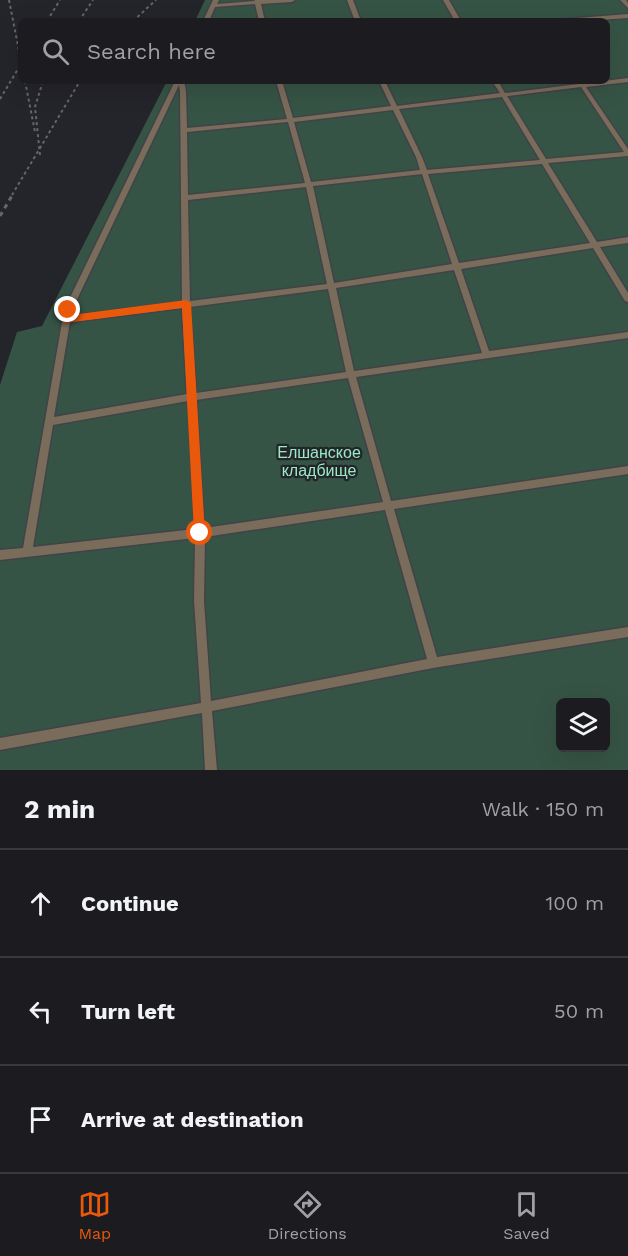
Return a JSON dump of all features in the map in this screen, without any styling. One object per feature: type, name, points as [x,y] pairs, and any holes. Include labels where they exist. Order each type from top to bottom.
[{"type":"lane","points":[[207,18],[214,3],[292,0]]},
{"type":"lane","points":[[350,0],[357,18]]},
{"type":"lane","points":[[446,0],[456,18]]},
{"type":"lane","points":[[623,0],[628,6]]},
{"type":"lane","points":[[257,2],[261,18]]},
{"type":"lane","points":[[603,18],[628,16]]},
{"type":"lane","points":[[610,82],[628,80]]},
{"type":"lane","points":[[27,552],[65,320],[178,84]]},
{"type":"lane","points":[[180,84],[183,91],[186,198],[186,303],[200,533],[199,601],[211,770]]},
{"type":"lane","points":[[280,84],[309,185],[351,375],[385,504],[433,663]]},
{"type":"lane","points":[[383,84],[394,109],[409,132],[458,266],[487,356]]},
{"type":"lane","points":[[497,84],[628,299]]},
{"type":"lane","points":[[183,130],[394,109],[598,84]]},
{"type":"lane","points":[[186,198],[424,172],[628,154],[583,86]]},
{"type":"lane","points":[[65,320],[330,286],[628,240]]},
{"type":"lane","points":[[49,422],[192,397],[628,335]]},
{"type":"lane","points":[[0,555],[200,533],[628,470]]},
{"type":"lane","points":[[0,744],[433,663],[628,632]]},
{"type":"path","points":[[9,0],[18,46]]},
{"type":"path","points":[[49,18],[60,0]]},
{"type":"path","points":[[81,18],[93,0]]},
{"type":"path","points":[[136,18],[156,0]]},
{"type":"path","points":[[0,99],[18,67]]},
{"type":"path","points":[[26,84],[40,155]]},
{"type":"path","points":[[39,149],[35,107],[43,84]]},
{"type":"path","points":[[0,216],[78,84]]},
{"type":"green space","name":"Елшанское кладбище","points":[[205,0],[628,0],[628,770],[0,770],[0,385],[17,332],[42,326],[165,84],[610,84],[610,18],[196,18]]},
{"type":"route","points":[[68,310],[65,320],[186,303],[200,533]]}]
